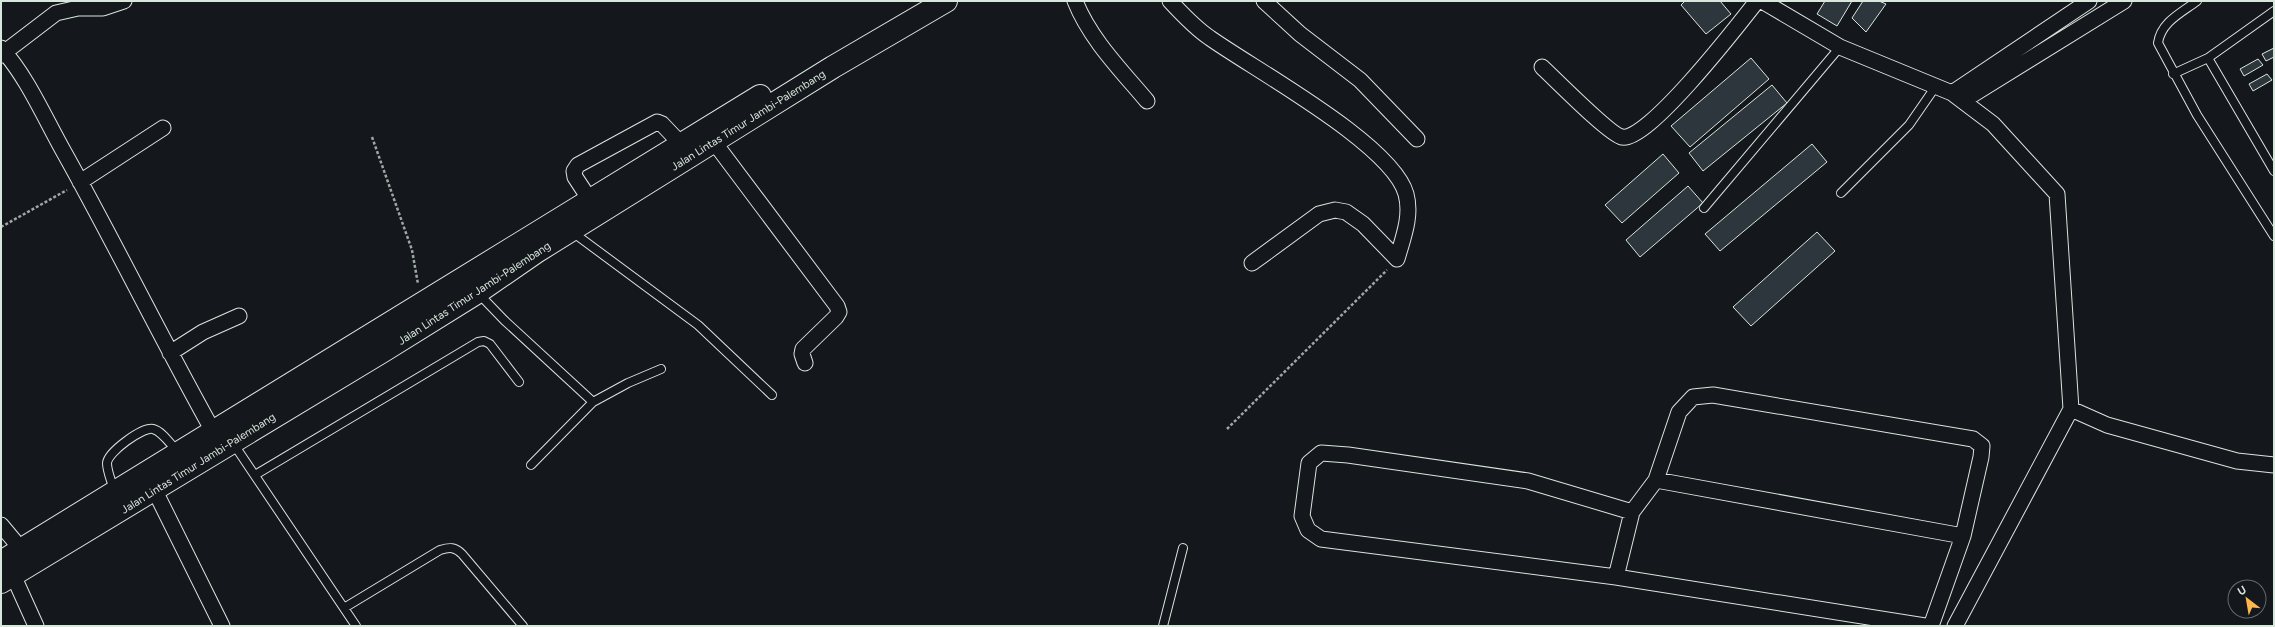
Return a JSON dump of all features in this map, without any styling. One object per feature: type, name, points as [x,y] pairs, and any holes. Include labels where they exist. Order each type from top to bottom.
[{"type":"highway","name":"Jalan Lintas Timur Jambi-Palembang","points":[[5,573],[155,491],[223,441],[422,304],[916,1]]},
{"type":"highway","name":"Jalan Lintas Timur Jambi-Palembang","points":[[5,573],[21,549],[179,453],[223,441],[478,292],[571,231],[833,67],[946,1]]},
{"type":"street","points":[[124,1],[103,8],[78,8],[56,13],[2,51],[19,73],[80,182],[170,353],[223,441]]},
{"type":"street","points":[[1075,1],[1081,16],[1098,42],[1147,101]]},
{"type":"street","points":[[1170,1],[1209,37],[1329,116],[1383,159],[1400,179],[1406,195],[1408,224],[1397,259],[1363,224],[1346,212],[1335,210],[1319,214],[1252,264]]},
{"type":"street","points":[[1264,1],[1300,34],[1360,80],[1417,139]]},
{"type":"street","points":[[1958,96],[2124,1]]},
{"type":"street","points":[[1542,67],[1599,120],[1620,137],[1629,138],[1649,126],[1727,39],[1765,2],[1840,47],[1958,96],[1993,124],[2057,194],[2071,409],[1955,626]]},
{"type":"street","points":[[1958,96],[2085,2]]},
{"type":"street","points":[[590,200],[575,177],[574,171],[578,165],[657,122],[662,124],[681,144]]},
{"type":"street","points":[[80,182],[163,128]]},
{"type":"street","points":[[714,142],[837,306],[839,312],[836,317],[803,349],[802,354],[805,363]]},
{"type":"street","points":[[170,353],[203,332],[239,316]]},
{"type":"street","points":[[1616,577],[1632,512],[1656,480],[1679,412],[1693,397],[1713,395],[1973,439],[1982,446],[1981,457],[1963,536],[1931,626]]},
{"type":"street","points":[[2071,409],[2107,424],[2237,461],[2274,465]]},
{"type":"street","points":[[1632,512],[1521,480],[1348,455],[1321,453],[1309,463],[1302,516],[1308,530],[1321,539],[1616,577],[1925,626]]},
{"type":"street","points":[[1656,480],[1963,536]]},
{"type":"street","points":[[155,491],[222,626]]},
{"type":"street","points":[[1,525],[21,549]]},
{"type":"street","points":[[5,573],[36,626]]},
{"type":"lane","points":[[2197,1],[2166,23],[2159,34],[2158,43],[2197,115],[2274,236]]},
{"type":"lane","points":[[2174,74],[2208,58],[2274,11]]},
{"type":"lane","points":[[1704,208],[1840,47]]},
{"type":"lane","points":[[2208,58],[2274,171]]},
{"type":"lane","points":[[1841,192],[1909,125],[1936,86]]},
{"type":"lane","points":[[571,231],[698,325],[772,395]]},
{"type":"lane","points":[[478,292],[504,320],[593,402]]},
{"type":"lane","points":[[255,475],[478,342],[484,341],[490,344],[519,382]]},
{"type":"lane","points":[[531,465],[593,402],[628,383],[661,369]]},
{"type":"lane","points":[[115,493],[107,462],[109,455],[144,430],[152,429],[158,431],[179,453]]},
{"type":"lane","points":[[223,441],[255,475],[356,626]]},
{"type":"lane","points":[[344,608],[440,550],[448,547],[456,549],[462,554],[523,626]]},
{"type":"lane","points":[[1163,626],[1184,548]]},
{"type":"path","points":[[372,137],[412,250],[422,304]]},
{"type":"path","points":[[1,227],[80,182]]},
{"type":"path","points":[[1227,429],[1362,297],[1397,259]]},
{"type":"building","points":[[1685,1],[1720,1],[1731,14],[1706,34],[1681,5]]},
{"type":"building","points":[[1825,1],[1852,1],[1837,26],[1817,14]]},
{"type":"building","points":[[1863,1],[1879,1],[1886,4],[1866,32],[1852,18]]},
{"type":"building","points":[[2274,48],[2274,57],[2266,61],[2262,54]]},
{"type":"building","points":[[1751,58],[1769,79],[1690,147],[1671,126]]},
{"type":"building","points":[[2258,59],[2263,65],[2244,76],[2240,69]]},
{"type":"building","points":[[2267,74],[2272,80],[2253,91],[2249,84]]},
{"type":"building","points":[[1772,85],[1787,103],[1703,171],[1689,153]]},
{"type":"building","points":[[1812,144],[1827,162],[1720,251],[1705,234]]},
{"type":"building","points":[[1663,154],[1679,173],[1622,223],[1605,205]]},
{"type":"building","points":[[1688,186],[1703,203],[1640,257],[1626,240]]},
{"type":"building","points":[[1817,232],[1835,251],[1751,326],[1733,307]]}]
